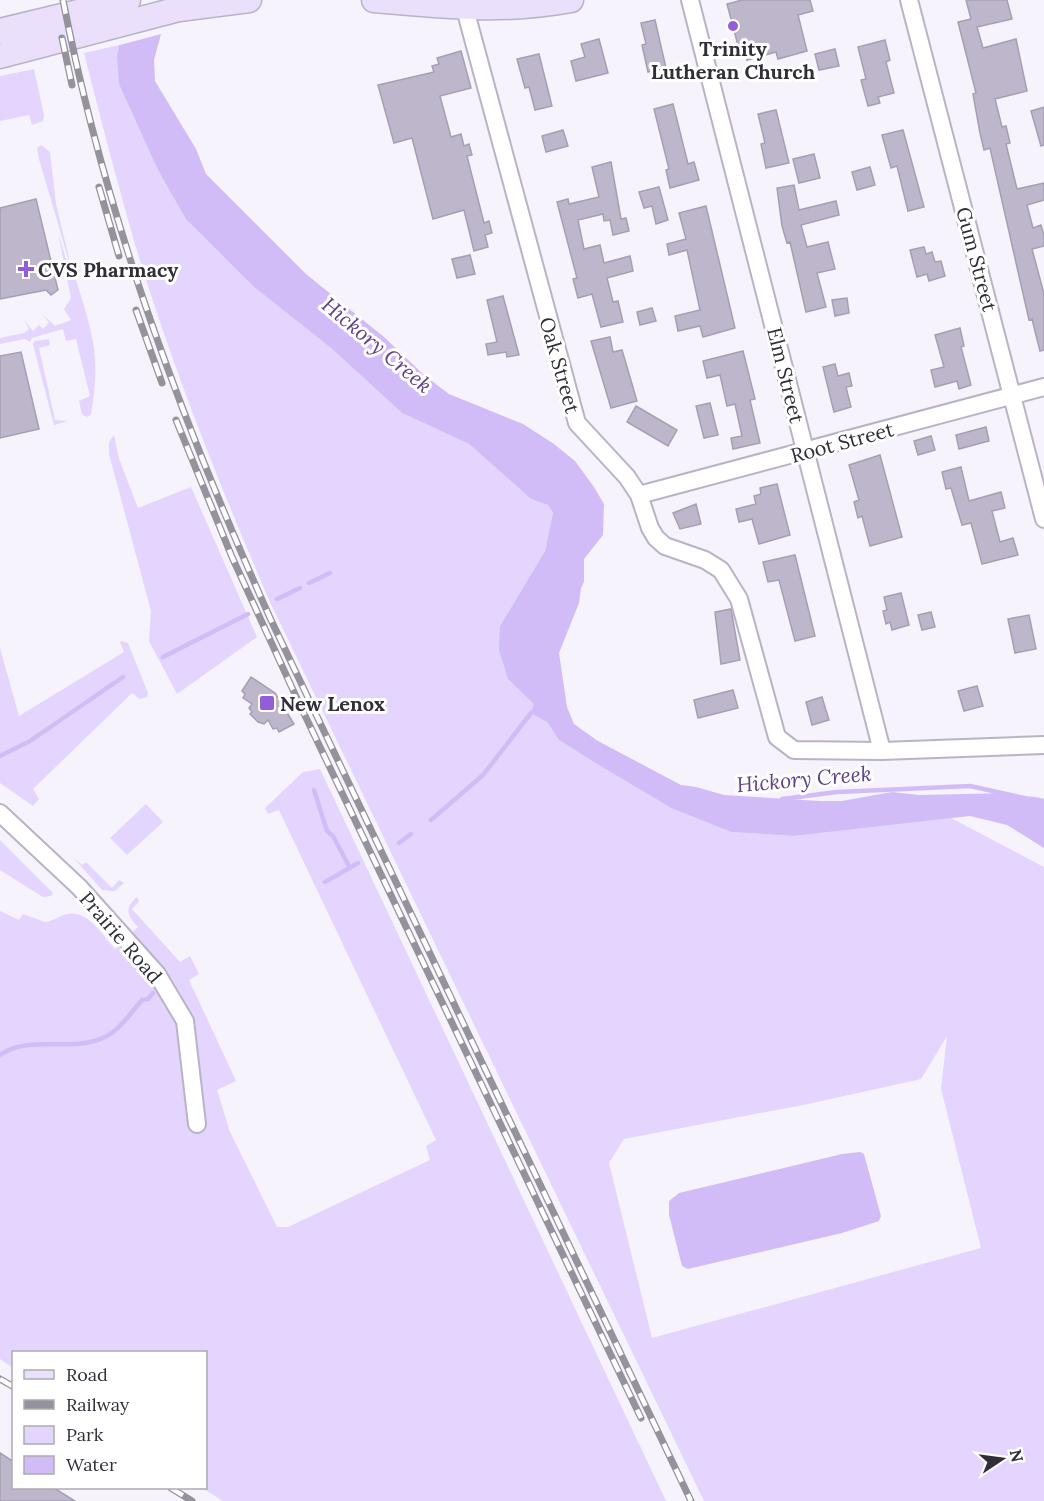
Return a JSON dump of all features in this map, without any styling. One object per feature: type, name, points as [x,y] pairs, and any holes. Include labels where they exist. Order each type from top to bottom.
[{"type":"street","points":[[0,56],[95,19],[128,0]]},
{"type":"street","points":[[0,32],[249,0]]},
{"type":"street","points":[[374,0],[465,9],[521,7],[571,0]]},
{"type":"street","name":"Elm Street","points":[[690,0],[882,751]]},
{"type":"street","name":"Gum Street","points":[[909,0],[1044,519]]},
{"type":"street","name":"Oak Street","points":[[465,9],[543,306],[577,423],[590,440],[627,477],[639,495],[650,528],[656,538],[665,546],[705,560],[721,570],[731,582],[739,599],[777,737],[794,750],[882,751]]},
{"type":"street","name":"Root Street","points":[[639,495],[1044,387]]},
{"type":"street","points":[[882,751],[1044,745]]},
{"type":"street","name":"Prairie Road","points":[[0,813],[79,887],[157,974],[185,1021],[197,1124]]},
{"type":"green space","points":[[119,45],[117,56],[159,172],[187,219],[254,287],[331,348],[402,413],[469,444],[531,499],[548,505],[553,514],[545,551],[500,626],[508,679],[535,704],[532,713],[547,722],[559,740],[671,808],[731,832],[794,836],[951,818],[1044,867],[1044,1501],[704,1501],[270,602],[214,468],[148,287],[127,218],[84,53]],"holes":[[[947,1036],[941,1089],[981,1248],[652,1338],[609,1163],[624,1139],[808,1104],[921,1079]]]},
{"type":"green space","points":[[34,69],[44,115],[43,121],[32,125],[29,115],[0,121],[0,76]]},
{"type":"green space","points":[[41,145],[50,152],[56,204],[73,275],[39,159],[37,148]]},
{"type":"green space","points":[[58,232],[72,280],[76,280],[94,346],[94,394],[91,414],[88,417],[82,415],[79,401],[90,396],[76,339],[66,341],[63,329],[32,338],[30,342],[25,339],[0,344],[0,338],[24,333],[29,329],[24,320],[33,331],[39,325],[43,329],[49,323],[43,315],[55,326],[71,320],[64,309],[71,298]]},
{"type":"green space","points":[[49,339],[50,345],[39,348],[55,420],[67,421],[54,425],[33,344],[35,341]]},
{"type":"green space","points":[[114,435],[119,459],[138,508],[191,487],[257,637],[177,694],[149,641],[151,611],[109,454],[109,442]]},
{"type":"green space","points":[[120,642],[128,643],[148,693],[147,697],[140,699],[132,693],[33,789],[39,799],[33,806],[0,783],[0,648],[19,716],[124,652]]},
{"type":"green space","points":[[320,769],[666,1501],[223,1501],[204,1489],[207,1489],[207,1351],[12,1351],[12,1367],[0,1359],[0,911],[19,920],[23,914],[45,922],[68,914],[82,916],[95,925],[115,949],[138,927],[128,912],[130,905],[137,897],[139,901],[132,909],[180,962],[190,956],[199,974],[189,980],[236,1081],[217,1090],[230,1132],[277,1227],[288,1227],[430,1160],[426,1146],[436,1140],[279,810],[268,814],[265,808],[303,772]]},
{"type":"green space","points":[[146,804],[163,822],[127,855],[110,838]]},
{"type":"green space","points":[[0,840],[53,893],[51,896],[43,897],[0,870]]},
{"type":"green space","points":[[73,857],[82,865],[86,862],[112,888],[119,880],[124,883],[115,891],[102,890]]},
{"type":"water","points":[[121,33],[161,34],[154,60],[155,81],[196,149],[206,174],[306,274],[384,337],[424,375],[449,394],[523,424],[575,461],[594,487],[604,504],[603,535],[584,559],[584,582],[579,603],[559,653],[567,707],[574,724],[598,741],[681,785],[724,795],[842,801],[892,792],[919,795],[1008,793],[1044,799],[1044,848],[1007,825],[970,816],[794,836],[731,832],[671,808],[559,740],[547,722],[531,713],[534,704],[508,679],[499,650],[500,626],[545,551],[553,513],[548,505],[531,499],[469,444],[402,413],[331,348],[254,287],[186,219],[159,172],[119,84],[117,56]]},
{"type":"water","points":[[860,1152],[864,1154],[881,1216],[879,1221],[842,1233],[688,1269],[682,1266],[669,1215],[669,1201],[679,1193],[842,1154]]},
{"type":"pier","points":[[125,0],[169,0],[165,33],[116,46]]},
{"type":"building","points":[[742,0],[810,0],[813,11],[798,15],[807,51],[778,59],[776,52],[747,60],[745,51],[740,53],[727,4]]},
{"type":"building","points":[[966,0],[1007,0],[1012,19],[977,27],[983,48],[1016,39],[1027,91],[995,99],[1002,127],[1006,126],[1010,143],[1006,144],[1017,189],[1044,183],[1044,200],[1027,205],[1033,228],[1041,225],[1044,235],[1044,246],[1032,249],[1044,294],[1044,350],[1040,351],[1032,319],[1029,320],[990,148],[984,150],[980,133],[973,94],[976,93],[958,22],[971,19]]},
{"type":"building","points":[[655,20],[666,68],[648,72],[642,45],[646,44],[641,23]]},
{"type":"building","points":[[599,39],[608,73],[576,81],[571,61],[585,57],[581,44]]},
{"type":"building","points":[[885,40],[890,60],[886,62],[894,93],[878,97],[880,103],[868,106],[861,80],[866,79],[858,47]]},
{"type":"building","points":[[835,49],[839,66],[819,70],[815,54]]},
{"type":"building","points":[[461,51],[471,88],[440,96],[451,137],[461,134],[464,146],[469,144],[472,155],[467,156],[484,223],[489,221],[492,233],[485,235],[488,247],[474,251],[464,210],[433,219],[412,138],[394,143],[378,85],[434,72],[432,66],[439,64],[437,58]]},
{"type":"building","points":[[539,54],[552,106],[535,110],[529,87],[525,88],[517,59]]},
{"type":"building","points":[[673,104],[688,164],[694,162],[699,180],[670,188],[666,170],[669,169],[654,109]]},
{"type":"building","points":[[1044,107],[1044,145],[1041,146],[1031,111]]},
{"type":"building","points":[[776,110],[789,163],[766,168],[761,144],[765,143],[758,114]]},
{"type":"building","points":[[563,130],[568,146],[546,152],[542,136]]},
{"type":"building","points":[[903,130],[924,207],[908,211],[897,166],[891,168],[882,135]]},
{"type":"building","points":[[814,154],[820,178],[799,183],[793,159]]},
{"type":"building","points":[[611,162],[621,219],[626,218],[629,231],[613,235],[610,220],[604,221],[603,214],[578,220],[584,249],[600,245],[604,263],[630,256],[633,271],[607,278],[613,302],[618,301],[623,322],[601,327],[592,294],[578,298],[573,279],[577,278],[557,202],[568,199],[569,204],[599,197],[592,167]]},
{"type":"building","points":[[870,167],[875,185],[857,190],[852,172]]},
{"type":"building","points":[[794,185],[799,210],[836,201],[839,215],[801,225],[807,247],[828,242],[835,269],[817,273],[826,307],[806,312],[790,242],[787,243],[782,226],[777,188]]},
{"type":"building","points":[[659,187],[668,220],[656,224],[652,206],[644,208],[639,192]]},
{"type":"building","name":"CVS Pharmacy","points":[[36,199],[58,290],[51,295],[46,290],[0,299],[0,208]]},
{"type":"building","points":[[706,206],[735,328],[703,337],[700,326],[678,331],[675,316],[700,310],[687,250],[669,255],[667,244],[686,239],[679,213]]},
{"type":"building","points":[[924,247],[926,254],[932,252],[935,262],[941,261],[945,276],[929,281],[927,274],[917,277],[910,250]]},
{"type":"building","points":[[470,255],[475,274],[457,278],[452,259]]},
{"type":"building","points":[[503,296],[519,355],[507,357],[506,352],[488,355],[486,344],[497,342],[487,300]]},
{"type":"building","points":[[847,298],[849,313],[835,316],[832,300]]},
{"type":"building","points":[[652,308],[656,321],[640,325],[637,312]]},
{"type":"building","points":[[960,328],[964,346],[961,347],[971,385],[959,389],[957,381],[935,387],[931,370],[944,367],[935,335]]},
{"type":"building","points":[[610,337],[613,352],[622,350],[637,401],[611,408],[591,341]]},
{"type":"building","points":[[743,351],[755,399],[750,400],[760,443],[733,449],[731,438],[742,436],[735,404],[727,406],[720,375],[707,378],[703,361]]},
{"type":"building","points":[[21,352],[39,429],[0,438],[0,356]]},
{"type":"building","points":[[835,364],[838,376],[849,373],[852,386],[846,387],[851,407],[834,412],[823,367]]},
{"type":"building","points":[[710,403],[718,435],[704,438],[696,406]]},
{"type":"building","points":[[636,406],[677,430],[668,446],[627,422]]},
{"type":"building","points":[[986,427],[989,441],[959,449],[956,435]]},
{"type":"building","points":[[931,436],[935,450],[918,455],[914,441]]},
{"type":"building","points":[[880,455],[902,537],[870,546],[862,516],[858,518],[854,502],[859,500],[849,465]]},
{"type":"building","points":[[961,467],[969,501],[1001,492],[1005,508],[992,511],[1000,542],[1013,538],[1018,555],[982,564],[971,523],[962,525],[951,488],[946,489],[942,472]]},
{"type":"building","points":[[777,484],[790,535],[759,544],[752,519],[739,522],[736,509],[756,504],[754,496],[761,494],[760,488]]},
{"type":"building","points":[[696,504],[701,524],[680,529],[673,513]]},
{"type":"building","points":[[795,555],[815,636],[795,641],[779,580],[768,582],[763,562]]},
{"type":"building","points":[[901,593],[909,625],[892,630],[890,622],[886,624],[883,611],[887,610],[884,597]]},
{"type":"building","points":[[731,609],[740,660],[721,664],[715,612]]},
{"type":"building","points":[[931,612],[935,627],[922,630],[918,615]]},
{"type":"building","points":[[1029,615],[1036,649],[1015,653],[1008,619]]},
{"type":"building","points":[[251,677],[275,693],[294,724],[279,732],[277,728],[273,729],[268,720],[264,724],[258,722],[250,714],[252,712],[249,708],[252,704],[243,698],[245,694],[242,691]]},
{"type":"building","points":[[977,686],[983,706],[964,711],[958,691]]},
{"type":"building","points":[[733,690],[738,708],[698,718],[694,700]]},
{"type":"building","points":[[822,697],[829,720],[812,725],[806,702]]},
{"type":"building","points":[[0,1453],[12,1461],[12,1489],[56,1489],[75,1501],[0,1501]]},
{"type":"waterway","points":[[309,583],[330,573]]},
{"type":"waterway","points":[[277,599],[300,588]]},
{"type":"waterway","points":[[163,657],[248,614]]},
{"type":"waterway","points":[[0,756],[30,741],[123,677]]},
{"type":"waterway","points":[[431,820],[483,775],[531,713]]},
{"type":"waterway","name":"Hickory Creek","points":[[782,799],[837,792],[970,786],[1024,798]]},
{"type":"waterway","points":[[314,790],[327,831],[333,836],[350,868]]},
{"type":"waterway","points":[[399,843],[411,834]]},
{"type":"waterway","points":[[325,882],[358,863]]},
{"type":"waterway","points":[[0,1055],[13,1048],[27,1045],[86,1043],[100,1039],[117,1029],[142,1000],[148,999],[153,993]]},
{"type":"railway","points":[[63,0],[80,80],[124,238],[149,316],[206,469],[271,620],[691,1501]]},
{"type":"railway","points":[[62,38],[72,85]]},
{"type":"railway","points":[[99,187],[119,256]]},
{"type":"railway","points":[[136,310],[162,383]]},
{"type":"railway","points":[[176,420],[232,557],[299,703],[641,1418]]},
{"type":"railway","points":[[0,1379],[12,1386]]},
{"type":"railway","points":[[173,1489],[192,1501]]},
{"type":"place","name":"Trinity Lutheran Church","points":[[733,26]]},
{"type":"place","name":"CVS Pharmacy","points":[[26,269]]},
{"type":"place","name":"New Lenox","points":[[267,703]]}]
